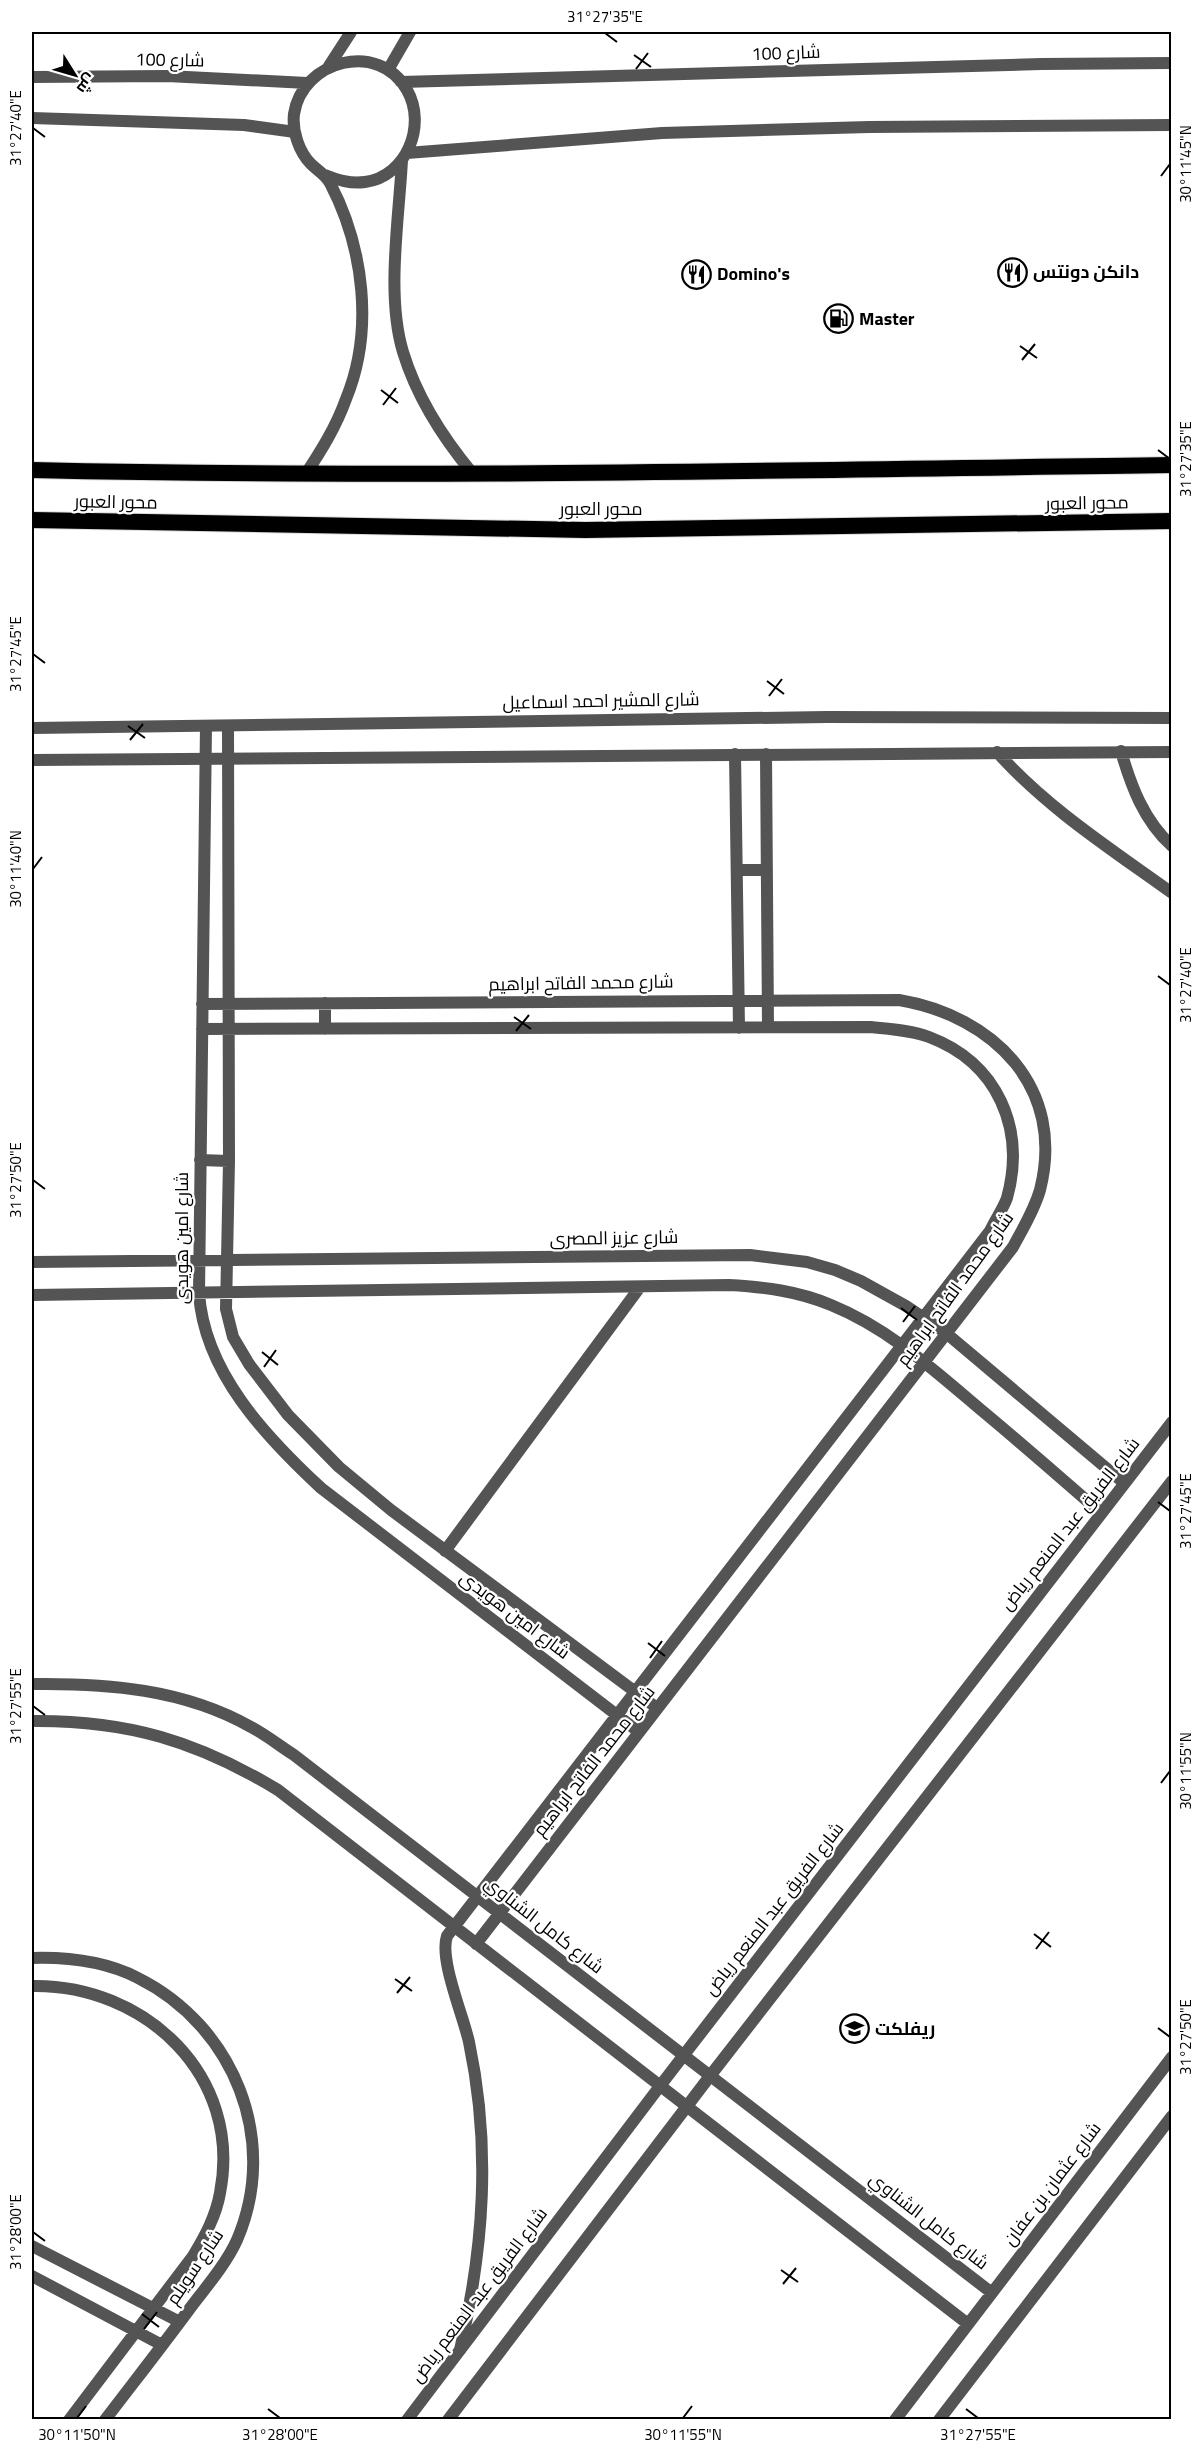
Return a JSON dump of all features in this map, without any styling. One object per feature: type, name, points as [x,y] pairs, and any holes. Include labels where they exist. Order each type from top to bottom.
[{"type":"highway","name":"محور العبور","points":[[32,470],[305,475],[1172,465]]},
{"type":"highway","name":"محور العبور","points":[[32,520],[585,530],[1172,521]]},
{"type":"street","points":[[329,66],[355,60],[372,63],[388,70],[401,82],[414,105],[416,121],[414,138],[404,157],[386,174],[366,182],[345,182],[325,175],[309,163],[300,148],[295,132],[294,115],[307,83],[329,66],[351,32]]},
{"type":"street","points":[[388,70],[410,32]]},
{"type":"street","name":"شارع 100","points":[[401,82],[1041,64],[1172,63]]},
{"type":"street","name":"شارع 100","points":[[32,77],[166,76],[307,83]]},
{"type":"street","points":[[32,118],[244,125],[295,132]]},
{"type":"street","points":[[404,157],[662,133],[869,126],[1172,125]]},
{"type":"street","points":[[404,157],[396,283],[402,350],[414,383],[431,416],[450,447],[473,474]]},
{"type":"street","points":[[305,475],[329,438],[347,398],[358,354],[362,310],[358,266],[348,223],[325,175]]},
{"type":"street","name":"شارع المشير احمد اسماعيل","points":[[32,728],[803,717],[1172,718]]},
{"type":"street","name":"شارع امين هويدى","points":[[206,726],[199,1260],[199,1293],[205,1330],[231,1383],[257,1420],[299,1468],[359,1519],[639,1732]]},
{"type":"street","name":"شارع امين هويدى","points":[[228,726],[229,1161],[226,1293],[228,1323],[239,1350],[288,1415],[339,1467],[446,1551],[657,1708]]},
{"type":"street","points":[[1121,751],[1130,782],[1144,812],[1172,846]]},
{"type":"street","points":[[997,752],[1023,781],[1050,804],[1172,893]]},
{"type":"street","points":[[32,760],[1172,752]]},
{"type":"street","points":[[735,754],[739,1028]]},
{"type":"street","points":[[766,754],[768,1027]]},
{"type":"street","points":[[737,870],[767,870]]},
{"type":"street","name":"شارع محمد الفاتح ابراهيم","points":[[202,1004],[878,998],[921,1003],[978,1027],[1006,1051],[1028,1081],[1043,1127],[1045,1158],[1040,1189],[1031,1215],[1012,1247],[476,1944]]},
{"type":"street","points":[[325,1003],[325,1029]]},
{"type":"street","name":"شارع محمد الفاتح ابراهيم","points":[[202,1029],[768,1027],[900,1029],[929,1037],[959,1052],[984,1074],[1002,1102],[1013,1135],[1014,1168],[1006,1201],[990,1230],[454,1927],[443,1947],[463,2014],[475,2071],[482,2130],[484,2186],[479,2253],[459,2353]]},
{"type":"street","points":[[200,1160],[229,1161]]},
{"type":"street","name":"شارع عزيز المصرى","points":[[32,1262],[738,1255],[778,1257],[816,1265],[861,1281],[924,1317],[1124,1483]]},
{"type":"street","points":[[32,1295],[729,1286],[764,1287],[799,1294],[832,1305],[902,1345],[924,1361],[1101,1513]]},
{"type":"street","points":[[446,1551],[640,1287]]},
{"type":"street","name":"شارع الفريق عبد المنعم رياض","points":[[407,2420],[683,2055],[1172,1422]]},
{"type":"street","points":[[448,2420],[710,2076],[1172,1481]]},
{"type":"street","name":"شارع كامل الشناوي","points":[[32,1684],[104,1685],[155,1692],[204,1706],[251,1727],[294,1755],[992,2293]]},
{"type":"street","points":[[32,1721],[103,1724],[149,1733],[195,1747],[238,1766],[278,1790],[968,2324]]},
{"type":"street","name":"شارع سويلم","points":[[32,1958],[78,1960],[108,1966],[137,1977],[164,1993],[212,2038],[232,2068],[245,2101],[253,2136],[254,2172],[248,2207],[236,2241],[180,2322],[105,2420]]},
{"type":"street","name":"شارع سويلم","points":[[32,1986],[73,1989],[106,1998],[138,2012],[165,2033],[189,2057],[208,2088],[219,2122],[222,2145],[220,2193],[210,2227],[193,2256],[69,2420]]},
{"type":"street","name":"شارع عثمان بن عفان","points":[[895,2420],[1172,2057]]},
{"type":"street","points":[[939,2420],[1172,2116]]},
{"type":"street","points":[[32,2246],[180,2322]]},
{"type":"street","points":[[32,2276],[162,2345]]},
{"type":"place","name":"دانكن دونتس","points":[[1012,272]]},
{"type":"place","name":"Domino's","points":[[696,274]]},
{"type":"place","name":"Master","points":[[838,319]]},
{"type":"place","name":"ريفلكت","points":[[854,2029]]}]
